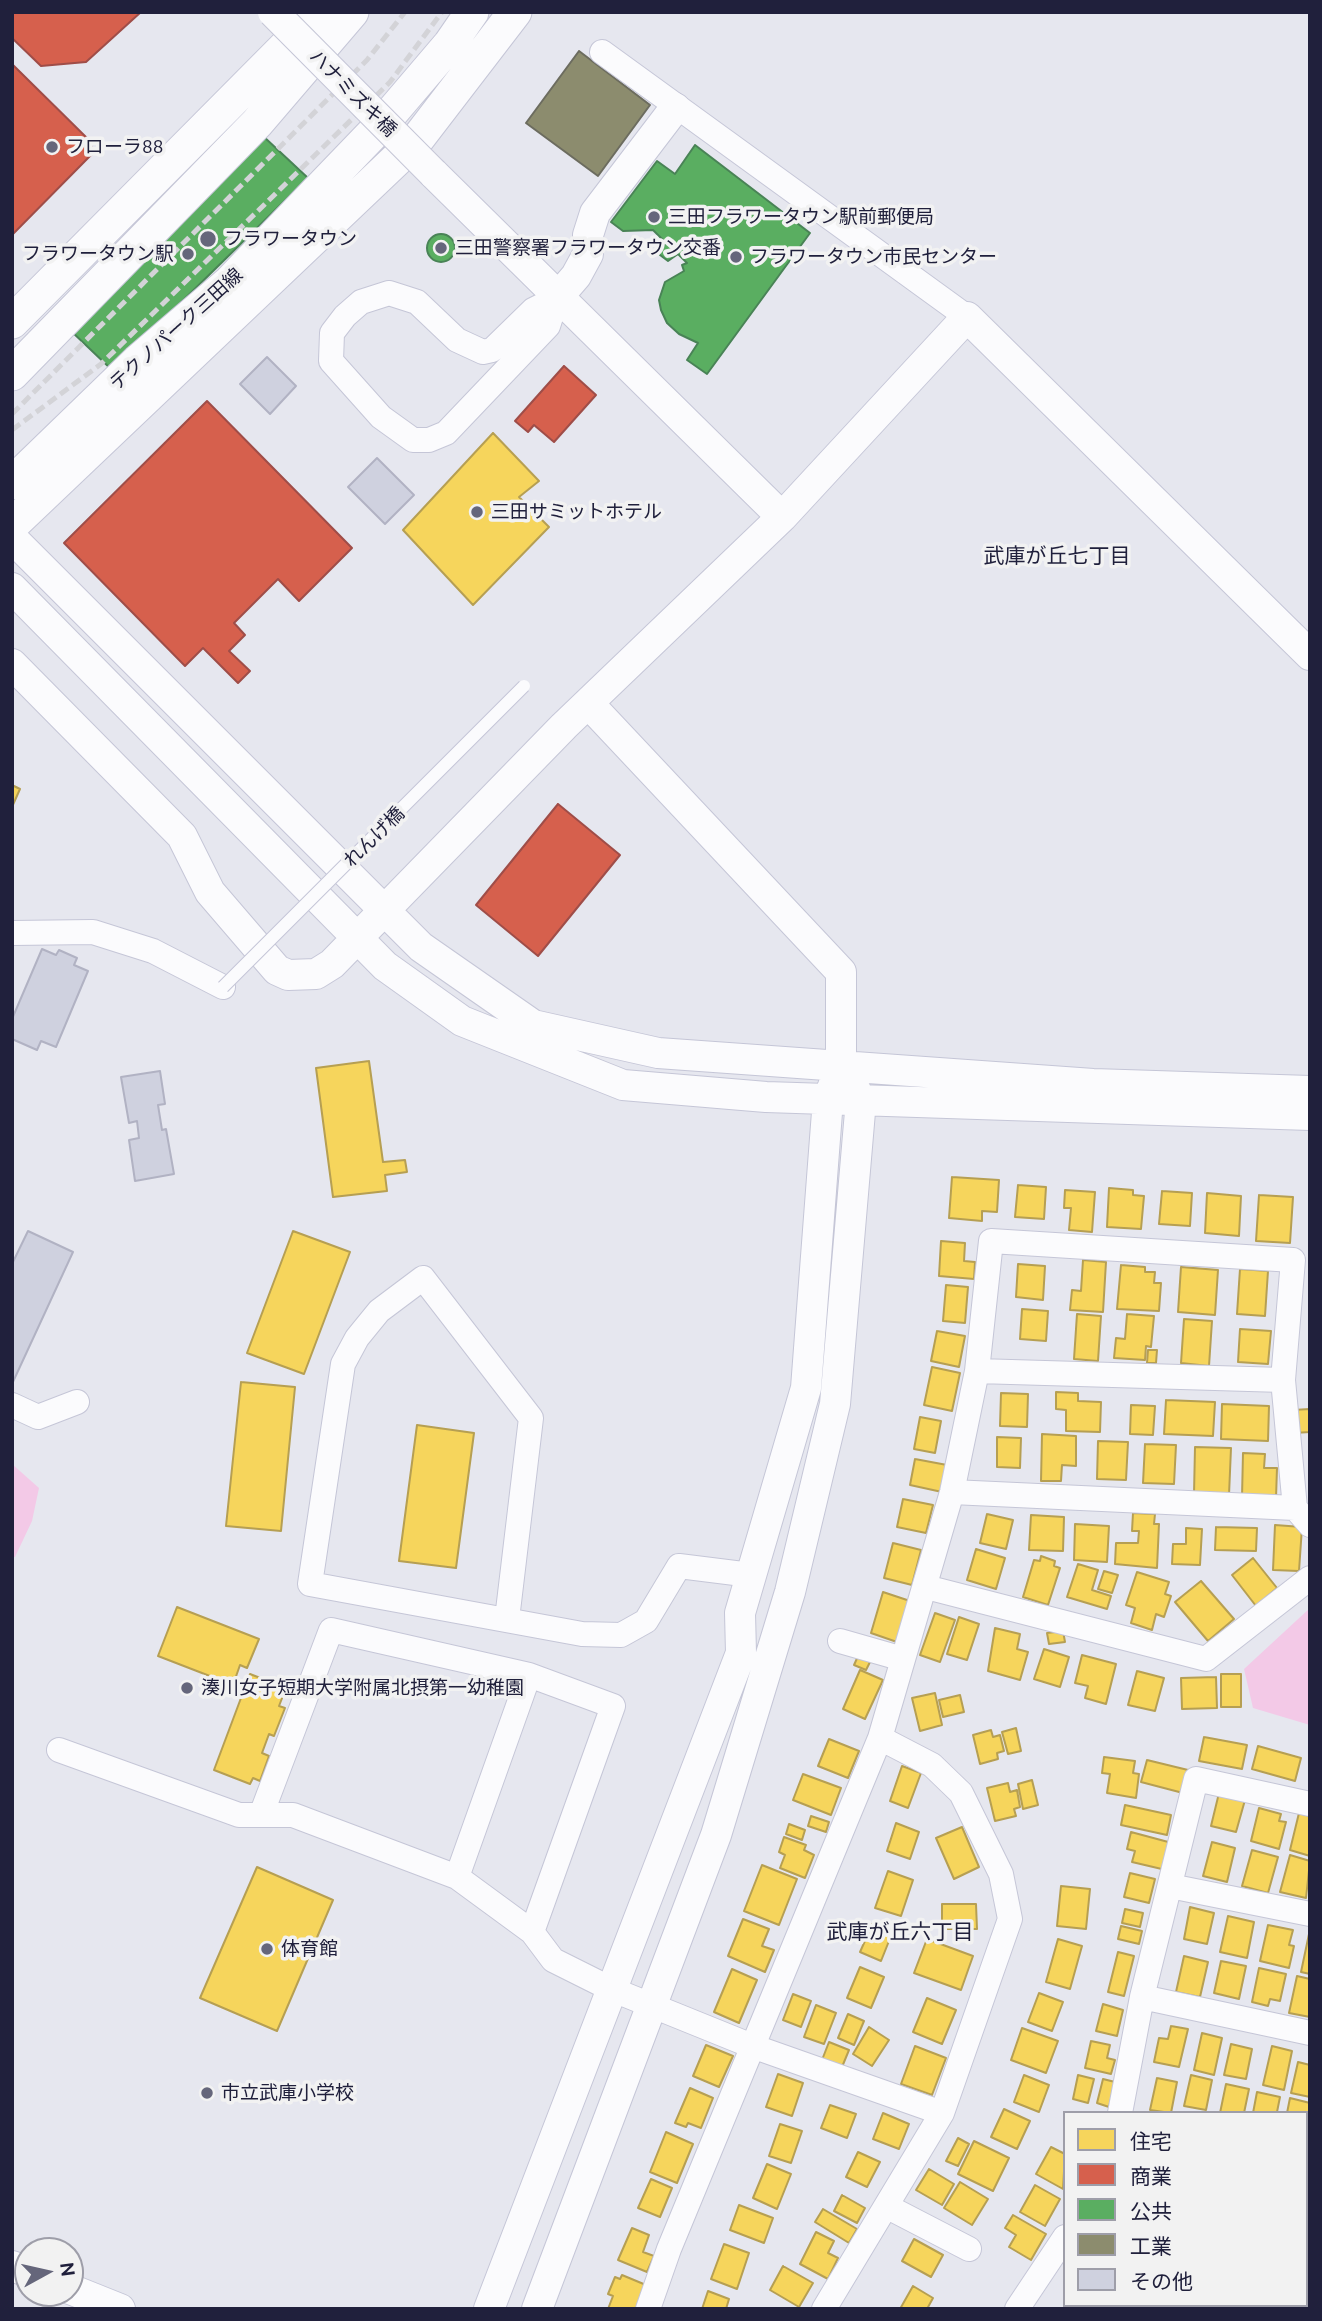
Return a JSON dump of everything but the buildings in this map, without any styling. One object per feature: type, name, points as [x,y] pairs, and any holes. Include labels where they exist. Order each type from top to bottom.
[{"type":"main road","points":[[12,322],[320,12]]},
{"type":"main road","points":[[12,374],[257,123],[352,12]]},
{"type":"main road","name":"テクノパーク三田線","points":[[12,483],[138,361],[230,282],[381,125],[450,44],[471,12]]},
{"type":"main road","points":[[387,169],[489,12]]},
{"type":"main road","points":[[12,525],[416,141],[515,12]]},
{"type":"street","name":"ハナミズキ橋","points":[[273,12],[557,298],[782,517]]},
{"type":"street","points":[[602,52],[967,317],[1310,655]]},
{"type":"street","points":[[557,298],[548,326],[446,433],[429,440],[413,440],[381,417],[331,361],[332,333],[345,316],[373,296],[389,293],[406,296],[417,302],[457,340],[483,352],[492,350],[533,310],[557,298],[576,276],[588,254],[588,235],[595,213],[675,107]]},
{"type":"street","points":[[12,664],[182,836],[210,891],[277,970],[288,975],[316,974],[332,964],[564,726],[590,705],[782,517],[967,317]]},
{"type":"street","points":[[12,538],[421,947],[533,1025],[658,1053],[1093,1084],[1310,1091]]},
{"type":"street","points":[[12,588],[386,966],[462,1021],[623,1085],[828,1099],[1310,1115]]},
{"type":"street","points":[[489,2309],[741,1653],[740,1613],[806,1388],[828,1099],[841,1066],[841,972],[590,705]]},
{"type":"street","points":[[12,933],[93,932],[153,951],[223,987]]},
{"type":"street","points":[[537,2309],[716,1835],[783,1618],[835,1404],[861,1100],[841,1066]]},
{"type":"street","points":[[648,2309],[669,2249],[880,1738],[952,1492],[977,1371],[991,1241],[1293,1259],[1283,1380],[1302,1516],[952,1492]]},
{"type":"street","points":[[507,1619],[531,1418],[423,1278],[379,1311],[357,1338],[343,1364],[310,1584],[582,1634],[621,1635],[646,1621],[679,1566],[751,1575]]},
{"type":"street","points":[[977,1371],[1283,1380]]},
{"type":"street","points":[[12,1405],[38,1418],[77,1402]]},
{"type":"street","points":[[926,1587],[1206,1660],[1310,1578]]},
{"type":"street","points":[[261,1815],[331,1630],[528,1675],[613,1706],[532,1932]]},
{"type":"street","points":[[840,1641],[903,1659]]},
{"type":"street","points":[[457,1877],[528,1675]]},
{"type":"street","points":[[824,2309],[942,2113],[1010,1919],[1001,1874],[961,1793],[932,1765],[880,1738]]},
{"type":"street","points":[[59,1750],[239,1815],[293,1815],[457,1877],[532,1932],[553,1960],[611,1989],[752,2046],[942,2113]]},
{"type":"street","points":[[1120,2111],[1142,1997],[1196,1779],[1310,1804]]},
{"type":"street","points":[[1170,1886],[1310,1914]]},
{"type":"street","points":[[1142,1997],[1310,2033]]},
{"type":"street","points":[[886,2206],[969,2249]]},
{"type":"street","points":[[1017,2309],[1063,2242]]},
{"type":"street","points":[[84,2295],[120,2309]]},
{"type":"lane","name":"れんげ橋","points":[[223,987],[524,686]]},
{"type":"shaded area","points":[[12,1464],[39,1488],[32,1521],[15,1557],[12,1557]]},
{"type":"shaded area","points":[[1310,1608],[1310,1725],[1253,1708],[1244,1669]]},
{"type":"railway","points":[[12,414],[367,60],[405,12]]},
{"type":"railway","points":[[12,430],[101,364],[390,82],[442,12]]},
{"type":"place","name":"フローラ88","points":[[52,147]]},
{"type":"place","name":"三田フラワータウン駅前郵便局","points":[[654,217]]},
{"type":"place","name":"フラワータウン","points":[[208,239]]},
{"type":"place","name":"三田警察署フラワータウン交番","points":[[441,248]]},
{"type":"place","name":"フラワータウン駅","points":[[188,254]]},
{"type":"place","name":"フラワータウン市民センター","points":[[736,257]]},
{"type":"place","name":"三田サミットホテル","points":[[477,512]]},
{"type":"place","name":"湊川女子短期大学附属北摂第一幼稚園","points":[[187,1688]]},
{"type":"place","name":"体育館","points":[[267,1949]]},
{"type":"place","name":"市立武庫小学校","points":[[207,2093]]},
{"type":"district","name":"武庫が丘七丁目","points":[[1057,556]]},
{"type":"district","name":"武庫が丘六丁目","points":[[900,1932]]}]
